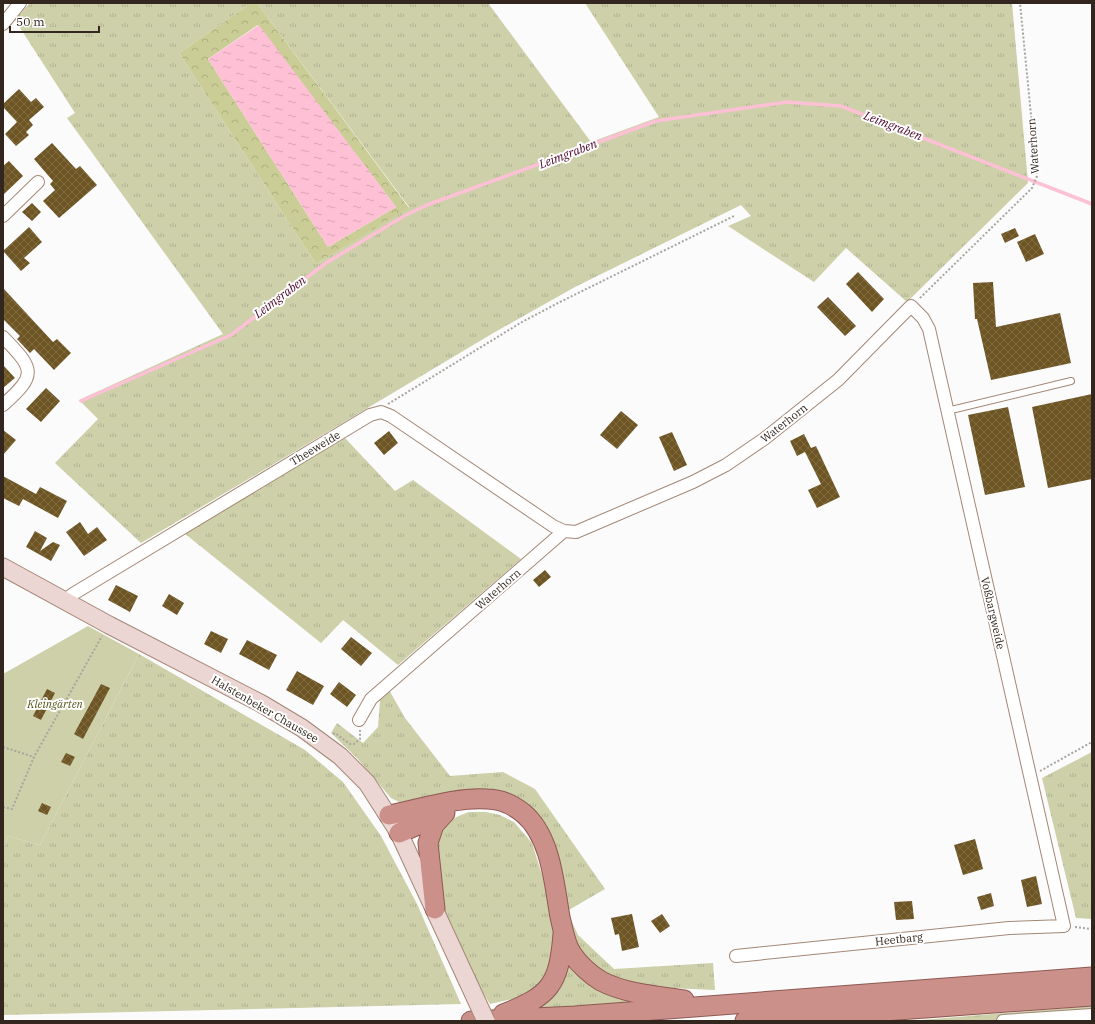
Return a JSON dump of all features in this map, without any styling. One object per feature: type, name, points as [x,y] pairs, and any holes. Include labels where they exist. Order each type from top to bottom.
[{"type":"highway","points":[[389,815],[427,805],[474,799],[488,798],[510,804],[527,816],[538,830],[545,846],[564,932],[572,954],[586,969],[601,981],[628,990],[711,1005]]},
{"type":"highway","points":[[399,833],[474,799]]},
{"type":"highway","points":[[435,909],[428,843],[434,825],[445,813]]},
{"type":"highway","points":[[481,1021],[528,1004],[545,991],[558,970],[564,932]]},
{"type":"highway","points":[[481,1021],[1092,976]]},
{"type":"highway","points":[[745,1021],[1092,996]]},
{"type":"main road","name":"Halstenbeker Chaussee","points":[[3,567],[109,625],[262,704],[309,732],[340,756],[367,783],[389,815],[399,833],[467,980],[481,1021]]},
{"type":"street","points":[[3,24],[20,3]]},
{"type":"street","points":[[3,216],[38,182]]},
{"type":"street","name":"Voßbargweide","points":[[912,306],[923,318],[929,329],[1064,926]]},
{"type":"street","name":"Waterhorn","points":[[359,720],[371,699],[564,531],[576,532],[693,482],[726,465],[764,439],[838,380],[912,306]]},
{"type":"street","points":[[3,337],[24,358],[28,376],[25,384],[3,405]]},
{"type":"street","points":[[381,412],[391,416],[553,526],[564,531]]},
{"type":"street","name":"Theeweide","points":[[64,601],[72,594],[370,415],[381,412]]},
{"type":"street","name":"Heetbarg","points":[[736,956],[1009,928],[1064,926]]},
{"type":"street","points":[[1003,1021],[1092,1015]]},
{"type":"lane","points":[[947,411],[1071,381]]},
{"type":"path","name":"Waterhorn","points":[[912,306],[1032,188],[1037,176],[1020,3]]},
{"type":"path","points":[[381,412],[390,401],[522,322],[734,216]]},
{"type":"path","points":[[3,807],[12,809],[34,757],[109,625]]},
{"type":"path","points":[[330,735],[335,733],[350,744],[354,744],[360,739]]},
{"type":"path","points":[[1030,776],[1092,742]]},
{"type":"path","points":[[3,747],[34,757]]},
{"type":"path","points":[[1064,926],[1092,929]]},
{"type":"green space","points":[[30,3],[251,3],[179,53],[316,264],[409,207],[257,3],[488,3],[591,142],[659,117],[585,3],[1012,3],[1028,183],[907,302],[846,248],[814,282],[728,226],[751,216],[741,205],[575,287],[495,332],[141,543],[55,463],[98,419],[79,400],[223,334],[67,118],[75,113],[15,20]]},
{"type":"green space","points":[[251,3],[257,3],[409,208],[316,264],[179,53]],"holes":[[[258,25],[396,207],[328,247],[208,59]]]},
{"type":"green space","points":[[345,438],[395,491],[413,480],[521,559],[398,665],[343,620],[321,643],[184,533]]},
{"type":"green space","name":"Kleingärten","points":[[88,626],[139,654],[40,845],[8,836],[3,849],[3,674]]},
{"type":"green space","points":[[139,654],[305,750],[343,782],[381,836],[417,904],[461,1004],[3,1015],[3,849],[8,836],[40,845]]},
{"type":"green space","points":[[389,690],[405,718],[450,776],[503,772],[535,789],[605,889],[567,911],[578,935],[614,969],[713,963],[715,990],[646,987],[609,978],[587,963],[572,939],[524,805],[409,803],[399,802],[391,798],[357,758],[331,733],[337,723],[363,743],[378,727],[380,700]]},
{"type":"green space","points":[[1092,752],[1092,919],[1076,918],[1042,778]]},
{"type":"green space","points":[[469,812],[486,812],[500,815],[514,822],[532,843],[547,891],[556,941],[552,962],[539,986],[521,997],[490,1004],[467,966],[455,942],[440,894],[435,861],[435,847],[440,831],[451,820]]},
{"type":"green space","points":[[566,955],[657,1002],[532,1011]]},
{"type":"green space","points":[[1092,1006],[1092,1021],[908,1021]]},
{"type":"water","points":[[259,25],[396,207],[328,247],[208,59]]},
{"type":"building","points":[[19,89],[31,102],[36,98],[44,107],[29,120],[33,125],[26,132],[29,135],[16,146],[5,134],[17,122],[3,107],[3,104]]},
{"type":"building","points":[[52,143],[76,169],[80,166],[97,185],[59,218],[43,201],[55,190],[50,184],[53,181],[34,159]]},
{"type":"building","points":[[9,161],[23,176],[3,195],[3,166]]},
{"type":"building","points":[[32,203],[41,212],[32,221],[22,212]]},
{"type":"building","points":[[29,227],[42,242],[24,258],[30,263],[21,271],[3,251]]},
{"type":"building","points":[[1015,228],[1019,236],[1005,243],[1001,234]]},
{"type":"building","points":[[1035,234],[1044,254],[1026,262],[1017,242]]},
{"type":"building","points":[[858,272],[884,299],[872,312],[846,284]]},
{"type":"building","points":[[993,282],[996,327],[1060,313],[1071,363],[991,380],[977,319],[975,319],[973,283]]},
{"type":"building","points":[[3,288],[53,342],[57,339],[71,353],[54,370],[34,349],[30,353],[17,339],[20,336],[3,319]]},
{"type":"building","points":[[828,297],[856,326],[845,336],[817,307]]},
{"type":"building","points":[[3,365],[15,378],[3,388]]},
{"type":"building","points":[[46,388],[60,401],[41,422],[26,409]]},
{"type":"building","points":[[1092,394],[1092,479],[1048,488],[1032,407]]},
{"type":"building","points":[[1008,407],[1025,487],[985,495],[968,415]]},
{"type":"building","points":[[621,411],[638,425],[617,449],[600,435]]},
{"type":"building","points":[[3,430],[16,440],[3,455]]},
{"type":"building","points":[[389,431],[398,443],[384,455],[374,443]]},
{"type":"building","points":[[672,432],[687,465],[674,471],[659,437]]},
{"type":"building","points":[[804,434],[811,448],[816,446],[840,497],[817,508],[808,490],[821,484],[805,452],[797,456],[790,441]]},
{"type":"building","points":[[3,476],[36,494],[40,487],[67,501],[58,518],[23,499],[19,506],[3,498]]},
{"type":"building","points":[[80,522],[88,534],[97,527],[107,540],[84,556],[66,532]]},
{"type":"building","points":[[35,531],[47,538],[40,551],[53,542],[60,545],[51,561],[26,547]]},
{"type":"building","points":[[545,570],[551,577],[539,587],[533,580]]},
{"type":"building","points":[[116,585],[138,596],[130,612],[108,600]]},
{"type":"building","points":[[169,594],[184,603],[177,615],[162,606]]},
{"type":"building","points":[[211,631],[228,639],[221,653],[204,644]]},
{"type":"building","points":[[351,637],[372,653],[361,666],[341,649]]},
{"type":"building","points":[[247,640],[277,655],[269,670],[239,654]]},
{"type":"building","points":[[297,671],[324,686],[313,705],[286,690]]},
{"type":"building","points":[[339,682],[356,695],[347,707],[330,694]]},
{"type":"building","points":[[101,684],[110,688],[83,739],[74,734]]},
{"type":"building","points":[[47,689],[55,693],[41,720],[33,716]]},
{"type":"building","points":[[66,753],[75,757],[70,766],[61,762]]},
{"type":"building","points":[[42,803],[51,807],[47,815],[38,811]]},
{"type":"building","points":[[975,839],[983,869],[963,875],[954,845]]},
{"type":"building","points":[[1036,876],[1042,904],[1027,907],[1021,880]]},
{"type":"building","points":[[991,893],[994,906],[981,910],[977,897]]},
{"type":"building","points":[[912,901],[914,919],[896,920],[894,902]]},
{"type":"building","points":[[632,914],[639,947],[622,951],[619,934],[615,935],[611,918]]},
{"type":"building","points":[[662,914],[670,926],[660,933],[651,921]]},
{"type":"waterway","name":"Leimgraben","points":[[81,401],[231,335],[326,263],[404,216],[427,205],[656,121],[787,102],[841,106],[1092,204]]}]
